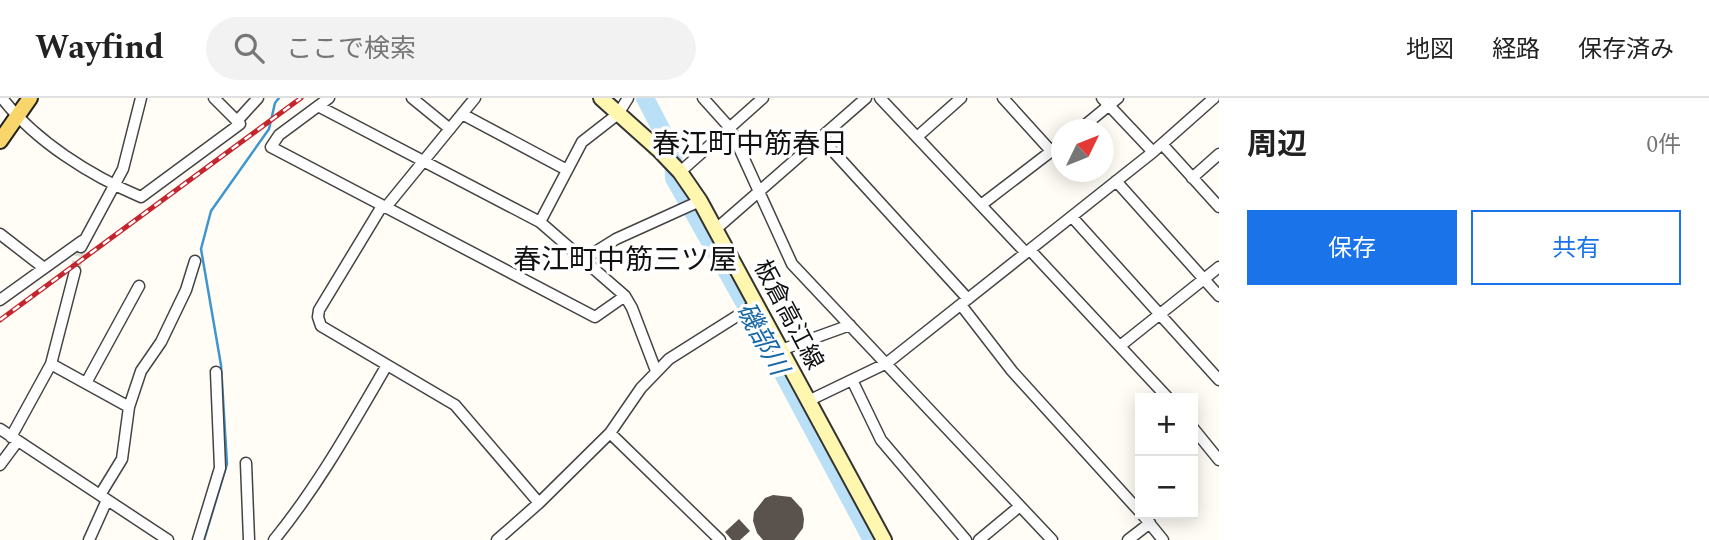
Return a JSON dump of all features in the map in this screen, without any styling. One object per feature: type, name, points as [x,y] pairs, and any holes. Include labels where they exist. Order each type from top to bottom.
[{"type":"main road","points":[[0,141],[30,98]]},
{"type":"main road","name":"板倉高江線","points":[[601,98],[659,150],[680,172],[700,201],[884,540]]},
{"type":"street","points":[[2,98],[66,158],[115,186],[141,197],[240,124],[214,98]]},
{"type":"street","points":[[0,300],[83,242],[123,169],[141,98]]},
{"type":"street","points":[[237,121],[258,98]]},
{"type":"street","points":[[329,98],[279,135],[271,147],[595,317],[625,296]]},
{"type":"street","points":[[412,98],[450,129]]},
{"type":"street","points":[[475,98],[425,161],[384,206],[319,310],[318,317],[321,326],[455,405],[539,503]]},
{"type":"street","points":[[540,222],[582,142],[618,114],[628,98]]},
{"type":"street","points":[[703,98],[730,128],[792,264],[1052,540]]},
{"type":"street","points":[[680,172],[763,98]]},
{"type":"street","points":[[716,229],[866,98]]},
{"type":"street","points":[[880,98],[1163,393]]},
{"type":"street","points":[[917,137],[961,98]]},
{"type":"street","points":[[981,205],[1051,151],[1003,98]]},
{"type":"street","points":[[1089,119],[1105,102],[1118,98]]},
{"type":"street","points":[[808,401],[887,363],[1153,152],[1214,98]]},
{"type":"street","points":[[1105,102],[1153,152]]},
{"type":"street","points":[[318,106],[540,222],[625,296],[656,371]]},
{"type":"street","points":[[462,114],[567,170]]},
{"type":"street","points":[[821,138],[965,302],[1012,371],[1135,506]]},
{"type":"street","points":[[1162,144],[1219,207]]},
{"type":"street","points":[[1192,178],[1219,154]]},
{"type":"street","points":[[1116,181],[1219,296]]},
{"type":"street","points":[[584,259],[616,239],[700,201]]},
{"type":"street","points":[[1072,217],[1219,380]]},
{"type":"street","points":[[0,234],[44,268]]},
{"type":"street","points":[[89,540],[104,497],[122,459],[129,407],[141,372],[161,342],[186,290],[195,261]]},
{"type":"street","points":[[1120,346],[1219,267]]},
{"type":"street","points":[[0,465],[51,364],[75,271]]},
{"type":"street","points":[[86,383],[139,286]]},
{"type":"street","points":[[497,540],[539,503],[610,432],[656,371],[684,348],[756,304]]},
{"type":"street","points":[[781,350],[850,325]]},
{"type":"street","points":[[51,364],[129,407]]},
{"type":"street","points":[[274,540],[295,515],[331,460],[387,365]]},
{"type":"street","points":[[198,540],[220,468],[216,372]]},
{"type":"street","points":[[852,380],[881,440],[966,540]]},
{"type":"street","points":[[0,429],[168,540]]},
{"type":"street","points":[[610,432],[720,540]]},
{"type":"street","points":[[1198,434],[1219,460]]},
{"type":"street","points":[[246,463],[249,540]]},
{"type":"street","points":[[979,540],[1020,506]]},
{"type":"street","points":[[1146,519],[1163,540]]},
{"type":"street","points":[[1128,540],[1150,523]]},
{"type":"building","points":[[773,495],[791,497],[802,509],[803,528],[794,540],[763,540],[757,533],[753,521],[754,512],[765,498]]},
{"type":"building","points":[[739,519],[750,531],[740,540],[732,540],[725,532]]},
{"type":"waterway","points":[[204,540],[227,464],[221,365],[201,249],[211,211],[269,129],[275,103],[279,98]]},
{"type":"waterway","name":"磯部川","points":[[645,98],[673,152],[674,178],[757,325],[872,540]]},
{"type":"tunnel","points":[[75,271],[81,247]]},
{"type":"railway","points":[[0,320],[301,98]]},
{"type":"district","name":"春江町中筋春日","points":[[750,144]]},
{"type":"district","name":"春江町中筋三ツ屋","points":[[625,260]]}]
